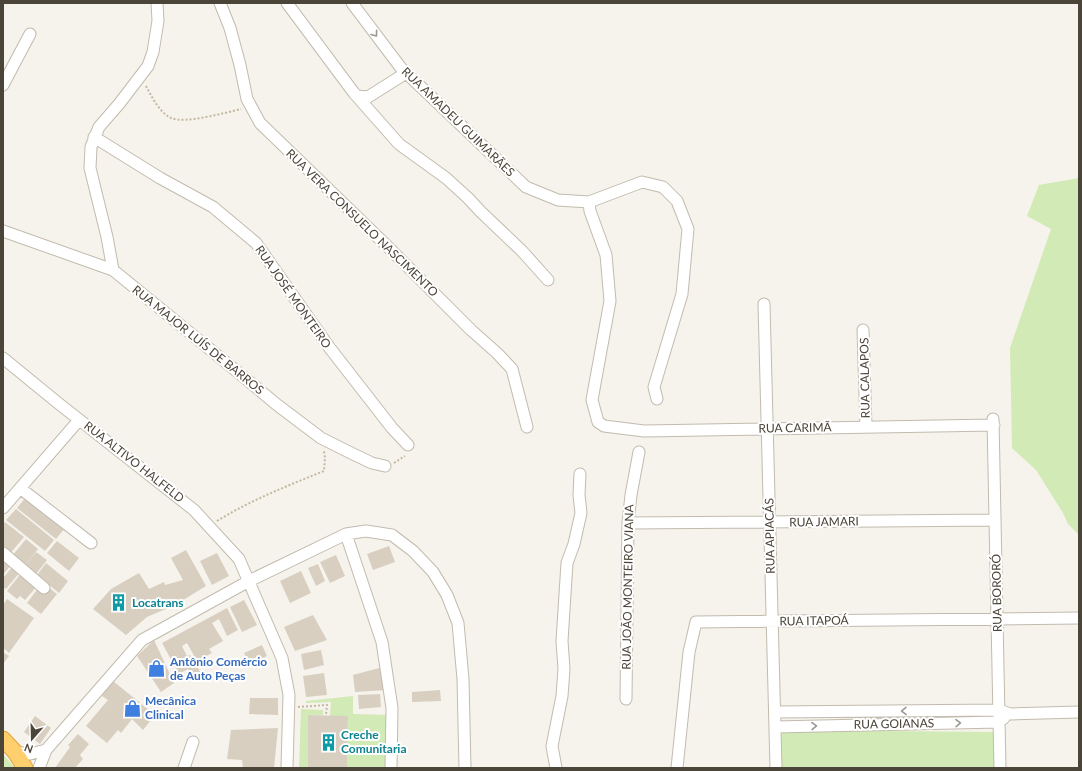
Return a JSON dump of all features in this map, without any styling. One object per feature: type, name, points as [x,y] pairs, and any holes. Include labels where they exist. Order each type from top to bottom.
[{"type":"highway","points":[[3,739],[15,752],[25,768]]},
{"type":"street","points":[[113,270],[107,237],[90,168],[91,147],[99,127],[148,66],[153,52],[158,21],[157,3]]},
{"type":"street","name":"RUA VERA CONSUELO NASCIMENTO","points":[[220,3],[230,28],[247,99],[260,123],[512,369],[527,427]]},
{"type":"street","points":[[287,3],[357,96],[398,144],[446,178],[522,251],[548,280]]},
{"type":"street","name":"RUA AMADEU GUIMARÃES","points":[[352,3],[400,68],[406,72],[526,187],[558,200],[589,202],[642,182],[663,186],[677,201],[688,229],[682,294],[654,387],[657,399]]},
{"type":"street","points":[[3,85],[30,34]]},
{"type":"street","points":[[357,96],[368,97],[406,72]]},
{"type":"street","name":"RUA JOSÉ MONTEIRO","points":[[94,137],[160,178],[213,207],[256,243],[329,347],[392,428],[408,445]]},
{"type":"street","name":"RUA CARIMÃ","points":[[589,202],[590,211],[606,255],[610,301],[592,400],[598,422],[604,426],[644,431],[866,427],[994,422]]},
{"type":"street","name":"RUA MAJOR LUÍS DE BARROS","points":[[3,231],[113,270],[276,404],[321,438],[353,454],[385,466]]},
{"type":"street","name":"RUA APIACÁS","points":[[764,304],[776,768]]},
{"type":"street","name":"RUA CALAPOS","points":[[863,330],[866,427]]},
{"type":"street","name":"RUA ALTIVO HALFELD","points":[[3,358],[194,510],[239,559],[282,658],[289,695],[287,768]]},
{"type":"street","points":[[5,503],[20,488],[79,420]]},
{"type":"street","name":"RUA BORORÓ","points":[[994,422],[1000,768]]},
{"type":"street","name":"RUA JOÃO MONTEIRO VIANA","points":[[626,699],[628,523],[631,495],[639,452]]},
{"type":"street","points":[[556,768],[552,746],[562,696],[564,669],[562,641],[567,563],[574,544],[581,513],[579,494],[580,474]]},
{"type":"street","points":[[20,488],[91,543]]},
{"type":"street","name":"RUA JAMARI","points":[[628,523],[995,520]]},
{"type":"street","points":[[39,768],[46,750],[142,640],[249,581],[346,534],[366,531],[392,535],[413,551],[433,572],[447,594],[458,623],[463,679],[465,768]]},
{"type":"street","points":[[346,534],[382,642],[392,708],[391,768]]},
{"type":"street","points":[[3,553],[44,588]]},
{"type":"street","name":"RUA ITAPOÁ","points":[[677,768],[689,652],[696,622],[1079,618]]},
{"type":"street","name":"RUA GOIANAS","points":[[774,712],[999,710],[1010,714],[1079,712]]},
{"type":"street","points":[[1000,722],[1010,714]]},
{"type":"street","name":"RUA GOIANAS","points":[[775,727],[1000,722]]},
{"type":"street","points":[[184,768],[193,742]]},
{"type":"street","points":[[15,752],[30,754],[46,750]]},
{"type":"path","points":[[140,77],[158,106],[170,117],[183,121],[252,107]]},
{"type":"path","points":[[209,527],[244,506],[278,489],[324,471],[325,458],[321,438]]},
{"type":"path","points":[[385,466],[406,455],[410,450],[408,445]]},
{"type":"path","points":[[306,706],[327,705],[326,715]]},
{"type":"green space","points":[[1079,178],[1079,535],[1068,524],[1063,513],[1036,470],[1012,448],[1010,348],[1051,229],[1027,216],[1039,185]]},
{"type":"green space","points":[[353,696],[353,714],[390,715],[389,768],[347,768],[348,716],[330,716],[331,702],[306,703],[306,701]]},
{"type":"green space","points":[[301,709],[323,710],[323,715],[308,715],[308,768],[299,768]]},
{"type":"green space","points":[[779,730],[995,732],[997,768],[779,768]]},
{"type":"green space","points":[[3,754],[15,768],[3,768]]},
{"type":"building","points":[[26,497],[65,528],[56,539],[17,508]]},
{"type":"building","points":[[16,509],[54,540],[45,551],[6,520]]},
{"type":"building","points":[[5,522],[24,537],[9,555],[3,549],[3,525]]},
{"type":"building","points":[[26,539],[38,549],[24,566],[12,556]]},
{"type":"building","points":[[57,541],[79,558],[69,571],[47,553]]},
{"type":"building","points":[[389,546],[395,562],[373,570],[367,554]]},
{"type":"building","points":[[186,550],[206,586],[175,605],[147,617],[126,635],[93,609],[111,589],[139,573],[149,589],[164,582],[165,585],[183,580],[171,558]]},
{"type":"building","points":[[36,552],[47,560],[36,574],[25,565]]},
{"type":"building","points":[[217,553],[229,576],[212,585],[200,561]]},
{"type":"building","points":[[336,555],[345,576],[330,583],[320,562]]},
{"type":"building","points":[[4,559],[11,565],[3,575],[3,561]]},
{"type":"building","points":[[46,563],[68,581],[59,593],[37,575]]},
{"type":"building","points":[[318,564],[325,581],[316,586],[308,568]]},
{"type":"building","points":[[13,566],[20,572],[6,589],[3,587],[3,578]]},
{"type":"building","points":[[301,571],[311,593],[290,603],[280,581]]},
{"type":"building","points":[[22,572],[38,585],[25,600],[20,596],[17,599],[7,591]]},
{"type":"building","points":[[39,587],[48,587],[57,594],[41,614],[27,603]]},
{"type":"building","points":[[7,599],[34,618],[9,653],[3,648],[3,605]]},
{"type":"building","points":[[244,600],[257,625],[242,632],[230,607]]},
{"type":"building","points":[[227,608],[238,630],[227,636],[219,619],[212,623],[223,641],[209,649],[212,653],[197,661],[187,643],[182,646],[187,656],[190,655],[201,673],[192,678],[188,669],[179,674],[162,643]]},
{"type":"building","points":[[313,615],[327,640],[295,651],[284,627]]},
{"type":"building","name":"Antônio Comércio de Auto Peças","points":[[154,640],[174,683],[161,692],[137,656]]},
{"type":"building","points":[[262,645],[267,656],[249,664],[244,653]]},
{"type":"building","points":[[321,650],[324,665],[304,670],[301,654]]},
{"type":"building","points":[[3,652],[9,656],[3,664]]},
{"type":"building","points":[[383,667],[387,690],[355,692],[353,675]]},
{"type":"building","points":[[324,673],[327,695],[306,697],[303,676]]},
{"type":"building","points":[[113,681],[155,715],[143,730],[132,719],[121,733],[118,730],[107,743],[86,726],[108,700],[102,696]]},
{"type":"building","points":[[440,690],[441,701],[412,702],[412,692]]},
{"type":"building","points":[[380,694],[381,707],[359,709],[358,695]]},
{"type":"building","points":[[250,698],[278,698],[278,715],[249,714]]},
{"type":"building","name":"Creche Comunitaria","points":[[308,715],[348,716],[347,768],[308,768]]},
{"type":"building","points":[[35,716],[51,728],[40,744],[24,732]]},
{"type":"building","points":[[278,728],[274,768],[243,768],[242,760],[227,759],[231,730]]},
{"type":"building","points":[[78,734],[89,744],[80,755],[83,759],[75,768],[55,768],[70,747],[68,745]]},
{"type":"place","name":"Locatrans","points":[[119,603]]},
{"type":"place","name":"Antônio Comércio de Auto Peças","points":[[157,669]]},
{"type":"place","name":"Mecânica Clinical","points":[[132,708]]},
{"type":"place","name":"Creche Comunitaria","points":[[328,742]]}]
